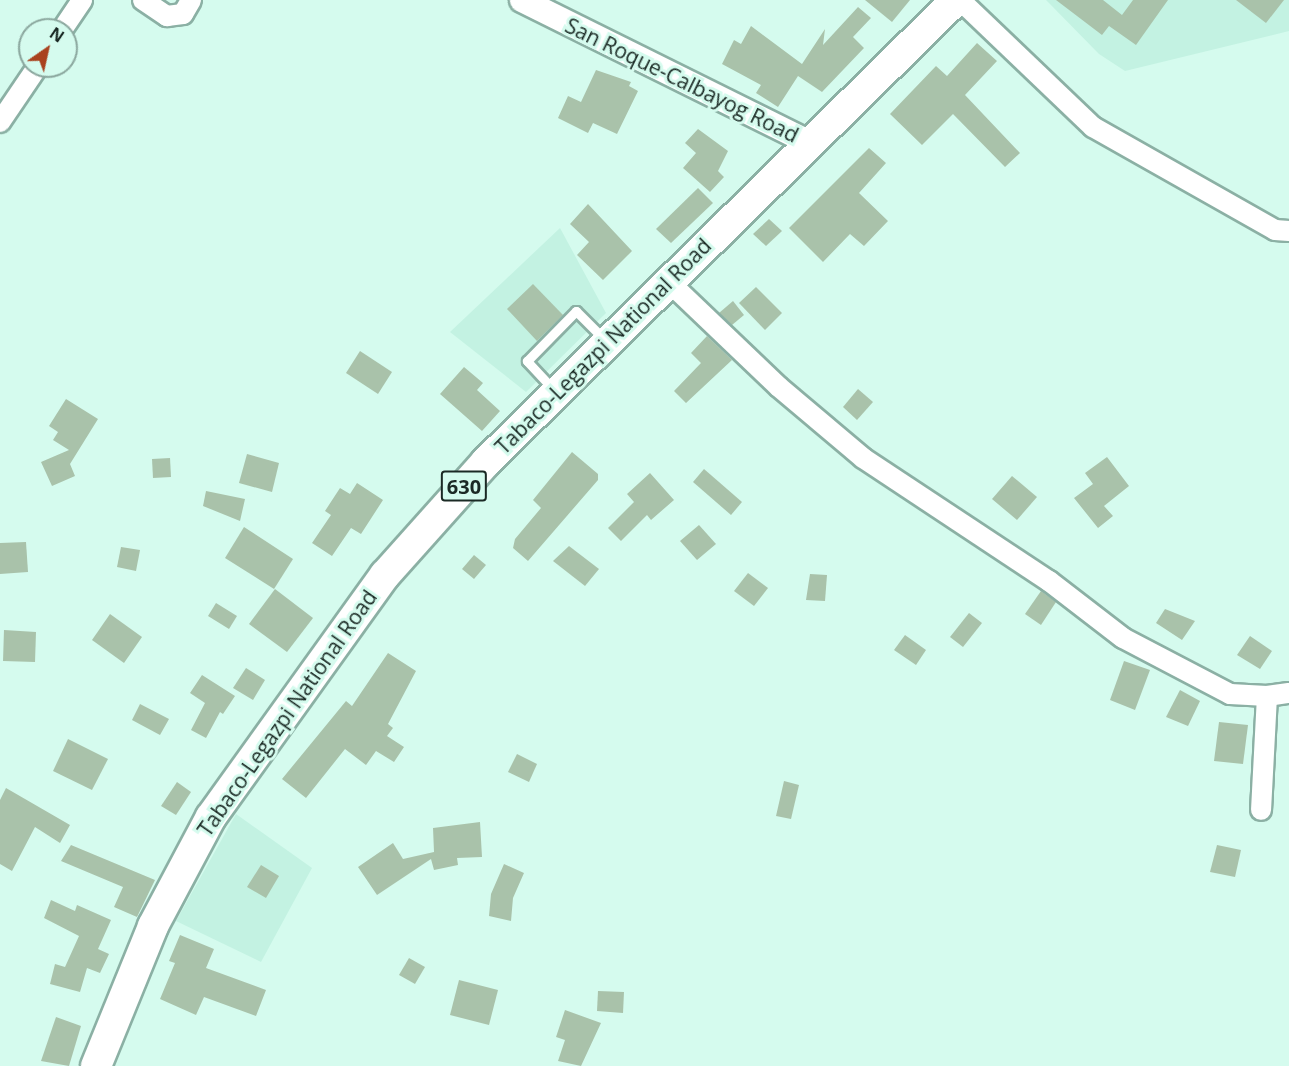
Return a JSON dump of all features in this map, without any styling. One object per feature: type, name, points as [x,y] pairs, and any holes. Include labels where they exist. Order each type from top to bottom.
[{"type":"main road","name":"Tabaco-Legazpi National Road","points":[[96,1066],[153,926],[185,862],[241,772],[385,575],[555,392],[956,0]]},
{"type":"street","points":[[70,18],[82,0]]},
{"type":"street","points":[[143,0],[166,16],[183,14],[191,0]]},
{"type":"street","name":"San Roque-Calbayog Road","points":[[522,0],[810,143]]},
{"type":"street","points":[[960,0],[1093,127],[1275,230],[1289,231]]},
{"type":"street","points":[[0,122],[30,78]]},
{"type":"street","points":[[669,282],[779,387],[863,458],[1049,581],[1123,638],[1230,694],[1267,696],[1289,693]]},
{"type":"street","points":[[1261,810],[1267,696]]},
{"type":"lane","points":[[555,392],[527,361],[576,311],[606,342]]},
{"type":"shaded area","points":[[1046,0],[1289,0],[1289,31],[1125,71],[1099,54]]},
{"type":"shaded area","points":[[560,228],[606,313],[526,392],[450,332]]},
{"type":"shaded area","points":[[236,814],[312,868],[261,962],[176,921]]},
{"type":"building","points":[[865,0],[910,0],[892,22]]},
{"type":"building","points":[[1056,0],[1103,0],[1122,15],[1133,0],[1168,0],[1136,45],[1109,26],[1102,35]]},
{"type":"building","points":[[1236,0],[1284,0],[1266,23]]},
{"type":"building","points":[[858,7],[871,18],[853,37],[864,48],[822,92],[798,76],[778,107],[756,93],[761,85],[722,64],[734,40],[741,44],[751,26],[802,64],[825,29],[823,45]]},
{"type":"building","points":[[977,43],[997,61],[965,95],[1020,153],[1005,167],[953,114],[922,145],[890,114],[936,66],[947,76]]},
{"type":"building","points":[[596,70],[631,82],[629,86],[638,91],[617,134],[593,123],[588,133],[558,118],[568,96],[581,102]]},
{"type":"building","points":[[698,129],[728,151],[718,171],[724,177],[710,192],[683,168],[696,153],[685,143]]},
{"type":"building","points":[[869,148],[886,163],[859,193],[888,221],[864,246],[850,234],[823,262],[789,228]]},
{"type":"building","points":[[698,188],[713,203],[671,243],[656,229]]},
{"type":"building","points":[[588,204],[632,251],[603,280],[577,255],[589,242],[570,224]]},
{"type":"building","points":[[769,219],[782,231],[766,246],[753,234]]},
{"type":"building","points":[[533,284],[563,315],[537,341],[507,309]]},
{"type":"building","points":[[756,287],[782,313],[765,330],[739,303]]},
{"type":"building","points":[[733,301],[744,315],[732,325],[719,313]]},
{"type":"building","points":[[707,336],[732,360],[686,403],[674,391],[701,363],[691,353]]},
{"type":"building","points":[[360,351],[392,372],[378,394],[346,373]]},
{"type":"building","points":[[464,367],[483,383],[477,390],[500,411],[482,431],[440,394]]},
{"type":"building","points":[[858,389],[873,402],[857,420],[843,407]]},
{"type":"building","points":[[66,399],[98,419],[70,464],[75,476],[52,486],[41,462],[69,450],[53,440],[58,432],[49,426]]},
{"type":"building","points":[[572,452],[598,474],[598,480],[528,561],[513,548],[515,539],[541,508],[533,500]]},
{"type":"building","points":[[247,454],[279,463],[272,492],[239,483]]},
{"type":"building","points":[[1107,457],[1129,486],[1104,506],[1113,516],[1098,528],[1074,498],[1093,484],[1085,473]]},
{"type":"building","points":[[170,458],[171,477],[153,478],[152,459]]},
{"type":"building","points":[[704,469],[742,502],[731,515],[693,482]]},
{"type":"building","points":[[650,473],[674,500],[651,520],[647,515],[621,541],[608,528],[634,502],[627,494]]},
{"type":"building","points":[[1012,476],[1037,497],[1017,520],[992,499]]},
{"type":"building","points":[[357,483],[383,500],[361,534],[351,528],[332,556],[312,543],[331,515],[325,511],[340,488],[350,494]]},
{"type":"building","points":[[206,491],[245,499],[240,521],[203,506]]},
{"type":"building","points":[[699,525],[716,544],[697,560],[680,541]]},
{"type":"building","points":[[244,527],[293,559],[274,589],[225,558]]},
{"type":"building","points":[[26,542],[28,572],[0,574],[0,543]]},
{"type":"building","points":[[569,546],[599,569],[585,586],[553,561]]},
{"type":"building","points":[[121,547],[140,550],[136,571],[117,567]]},
{"type":"building","points":[[474,555],[486,565],[474,579],[462,569]]},
{"type":"building","points":[[748,573],[768,588],[754,606],[734,591]]},
{"type":"building","points":[[810,574],[827,575],[825,601],[806,600]]},
{"type":"building","points":[[275,589],[313,618],[287,652],[249,624]]},
{"type":"building","points":[[1041,591],[1056,602],[1041,625],[1025,614]]},
{"type":"building","points":[[216,603],[237,616],[229,629],[208,616]]},
{"type":"building","points":[[1165,609],[1195,621],[1182,640],[1156,623]]},
{"type":"building","points":[[969,613],[982,623],[963,647],[950,637]]},
{"type":"building","points":[[110,614],[142,637],[124,663],[92,640]]},
{"type":"building","points":[[4,630],[36,632],[35,662],[3,661]]},
{"type":"building","points":[[905,635],[926,650],[916,665],[894,650]]},
{"type":"building","points":[[1250,636],[1272,651],[1260,669],[1237,655]]},
{"type":"building","points":[[388,653],[416,671],[388,724],[393,728],[387,736],[404,747],[394,762],[376,751],[366,765],[345,749],[306,798],[282,779],[346,701],[352,706]]},
{"type":"building","points":[[1124,661],[1150,670],[1135,710],[1110,700]]},
{"type":"building","points":[[246,668],[265,680],[253,700],[233,688]]},
{"type":"building","points":[[202,675],[235,696],[223,714],[220,712],[206,738],[191,730],[205,703],[190,693]]},
{"type":"building","points":[[1180,690],[1200,701],[1188,726],[1166,717]]},
{"type":"building","points":[[140,704],[169,719],[160,735],[132,720]]},
{"type":"building","points":[[1219,722],[1248,725],[1243,764],[1214,761]]},
{"type":"building","points":[[68,739],[108,759],[92,790],[53,771]]},
{"type":"building","points":[[517,754],[537,764],[529,782],[508,772]]},
{"type":"building","points":[[784,781],[799,785],[791,819],[776,816]]},
{"type":"building","points":[[177,782],[191,792],[176,815],[161,806]]},
{"type":"building","points":[[6,788],[70,825],[60,843],[35,827],[12,871],[0,864],[0,800]]},
{"type":"building","points":[[480,822],[482,857],[457,858],[458,865],[434,870],[431,859],[377,895],[358,867],[393,843],[403,859],[434,852],[433,828]]},
{"type":"building","points":[[71,845],[155,880],[137,917],[114,907],[123,887],[61,861]]},
{"type":"building","points":[[1217,845],[1241,850],[1235,877],[1210,872]]},
{"type":"building","points":[[504,864],[524,873],[513,898],[511,921],[489,916],[491,894]]},
{"type":"building","points":[[261,865],[279,876],[266,898],[247,887]]},
{"type":"building","points":[[51,900],[75,911],[77,905],[111,920],[98,949],[109,954],[100,973],[87,968],[80,992],[50,984],[55,964],[65,967],[79,936],[44,918]]},
{"type":"building","points":[[180,935],[214,949],[206,968],[266,990],[256,1016],[204,997],[196,1015],[160,999],[175,963],[169,961]]},
{"type":"building","points":[[409,958],[425,967],[415,984],[399,975]]},
{"type":"building","points":[[459,980],[498,990],[489,1025],[450,1015]]},
{"type":"building","points":[[598,991],[624,992],[623,1013],[597,1011]]},
{"type":"building","points":[[565,1010],[601,1023],[581,1066],[558,1061],[565,1040],[556,1037]]},
{"type":"building","points":[[56,1017],[81,1026],[69,1066],[41,1061]]}]
